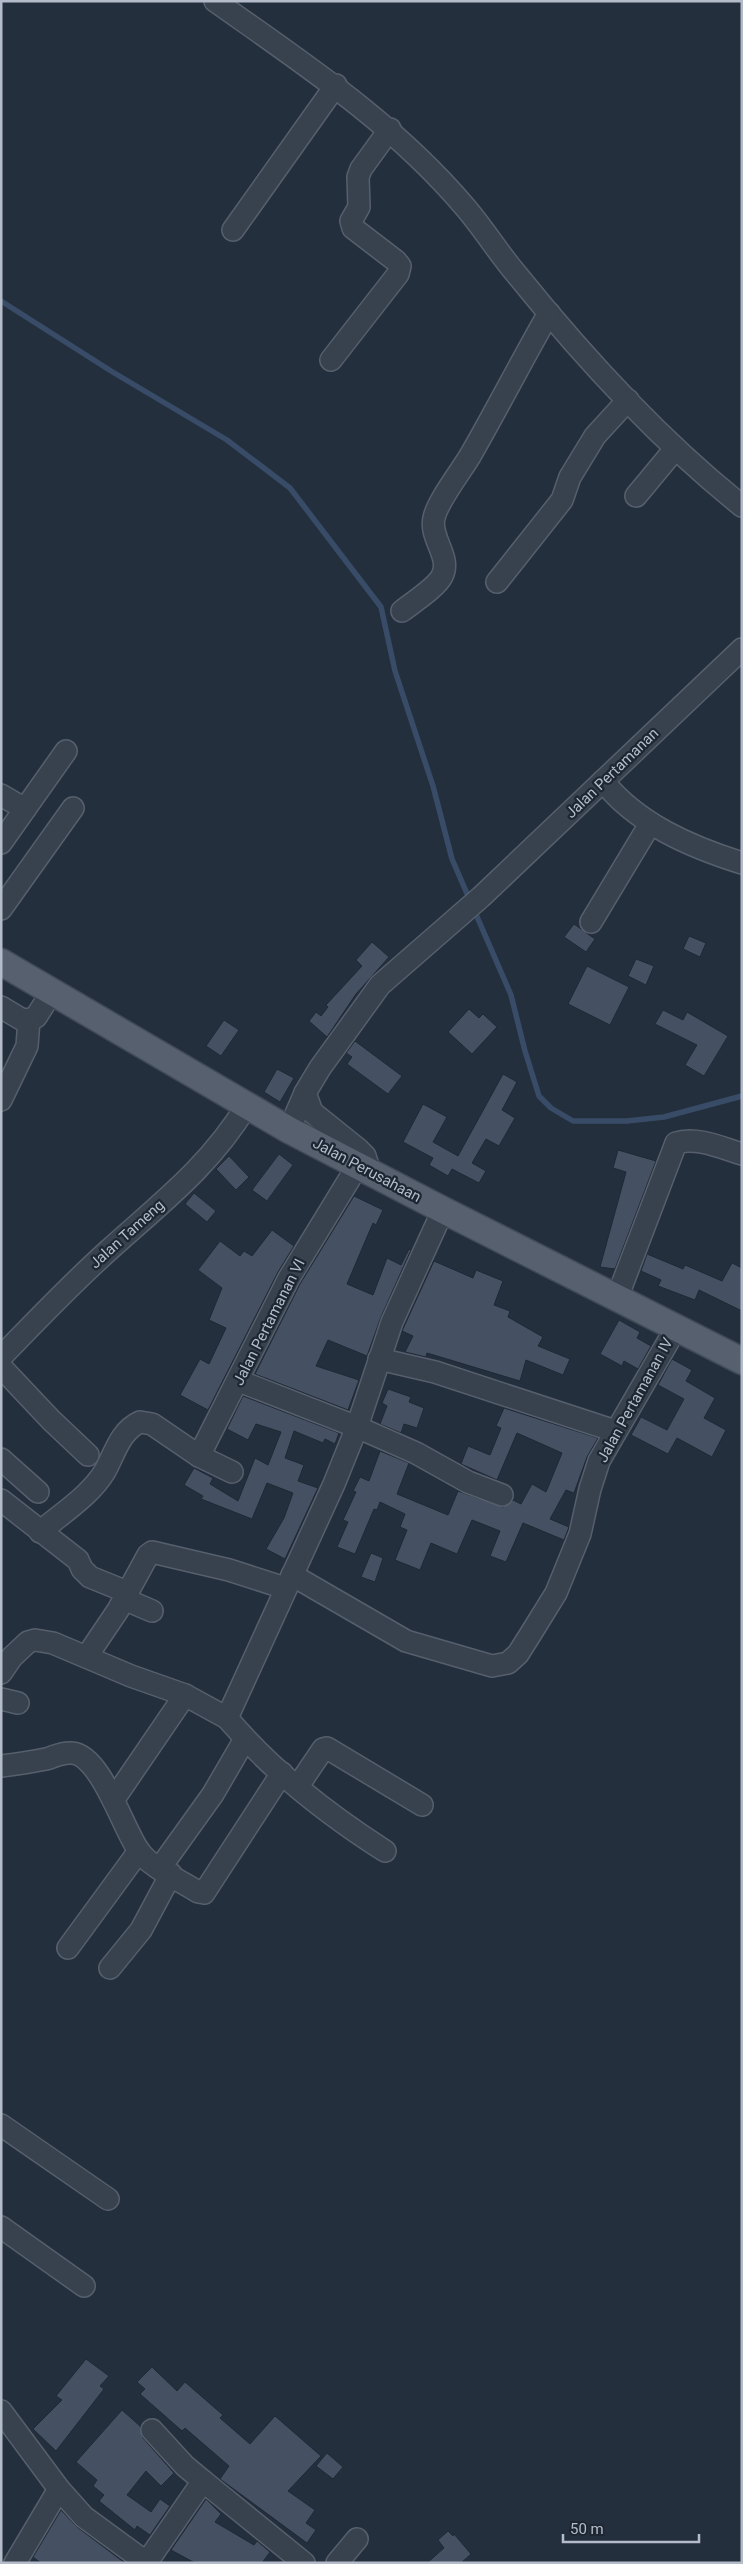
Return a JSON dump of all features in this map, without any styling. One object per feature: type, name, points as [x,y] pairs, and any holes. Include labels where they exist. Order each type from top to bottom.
[{"type":"main road","name":"Jalan Perusahaan","points":[[1,962],[289,1130],[742,1361]]},
{"type":"street","points":[[215,1],[336,85],[390,129],[465,206],[516,274],[577,347],[675,449],[742,506]]},
{"type":"street","points":[[233,230],[336,85]]},
{"type":"street","points":[[331,360],[398,274],[400,266],[396,261],[353,228],[351,221],[358,207],[358,177],[361,169],[390,129]]},
{"type":"street","points":[[402,611],[442,578],[445,569],[444,560],[433,529],[433,518],[437,508],[471,454],[549,313]]},
{"type":"street","points":[[497,582],[562,500],[570,477],[595,436],[628,400]]},
{"type":"street","points":[[636,496],[675,449]]},
{"type":"street","name":"Jalan Pertamanan","points":[[289,1130],[305,1093],[337,1042],[380,985],[481,897],[742,649]]},
{"type":"street","points":[[1,843],[66,751]]},
{"type":"street","points":[[603,781],[612,793],[650,824],[739,857]]},
{"type":"street","points":[[1,795],[25,809]]},
{"type":"street","points":[[1,908],[73,808]]},
{"type":"street","points":[[592,922],[650,824]]},
{"type":"street","points":[[1,1007],[21,1019],[29,1020],[36,1016],[52,992]]},
{"type":"street","points":[[1,1100],[27,1046],[29,1020]]},
{"type":"street","points":[[305,1093],[312,1112],[364,1156],[364,1169]]},
{"type":"street","name":"Jalan Tameng","points":[[1,1357],[70,1286],[206,1162],[230,1132],[247,1106]]},
{"type":"street","points":[[617,1298],[674,1147],[682,1141],[700,1142],[742,1154]]},
{"type":"street","name":"Jalan Pertamanan VI","points":[[199,1456],[239,1381],[289,1278],[364,1169]]},
{"type":"street","points":[[227,1718],[357,1427],[392,1322],[443,1210]]},
{"type":"street","name":"Jalan Pertamanan IV","points":[[126,1595],[148,1555],[152,1552],[229,1570],[288,1581],[406,1641],[492,1666],[508,1662],[526,1642],[556,1593],[580,1534],[590,1490],[599,1462],[676,1328]]},
{"type":"street","points":[[379,1359],[435,1372],[616,1431]]},
{"type":"street","points":[[1,1367],[51,1420],[88,1455]]},
{"type":"street","points":[[239,1381],[357,1427],[416,1453],[468,1482],[502,1495]]},
{"type":"street","points":[[40,1532],[97,1483],[121,1438],[128,1430],[140,1422],[152,1424],[199,1456],[232,1472]]},
{"type":"street","points":[[1,1459],[38,1492]]},
{"type":"street","points":[[1,1500],[78,1560],[82,1569],[90,1577],[126,1595],[152,1611]]},
{"type":"street","points":[[87,1656],[126,1595]]},
{"type":"street","points":[[1,1673],[22,1646],[35,1640],[54,1643],[131,1676],[184,1695],[227,1718],[266,1761],[282,1772],[326,1810],[385,1851]]},
{"type":"street","points":[[114,1799],[184,1695]]},
{"type":"street","points":[[110,1968],[141,1930],[165,1871],[245,1739]]},
{"type":"street","points":[[298,1786],[323,1749],[327,1748],[422,1805]]},
{"type":"street","points":[[1,1766],[41,1760],[61,1753],[74,1753],[85,1758],[114,1799],[139,1851],[165,1871],[198,1892],[204,1893],[282,1772]]},
{"type":"street","points":[[68,1948],[139,1851]]},
{"type":"street","points":[[1,2125],[108,2199]]},
{"type":"street","points":[[1,2227],[84,2286]]},
{"type":"street","points":[[1,2412],[59,2489],[84,2517],[147,2563],[202,2481]]},
{"type":"street","points":[[152,2430],[185,2466],[301,2562]]},
{"type":"street","points":[[14,2560],[59,2489]]},
{"type":"street","points":[[337,2563],[357,2539]]},
{"type":"building","points":[[574,924],[595,939],[586,952],[564,937]]},
{"type":"building","points":[[689,936],[706,943],[700,957],[683,949]]},
{"type":"building","points":[[372,942],[389,957],[356,994],[327,1037],[309,1021],[316,1012],[321,1016],[328,1007],[326,1005],[362,966],[356,960]]},
{"type":"building","points":[[636,959],[654,966],[646,985],[628,976]]},
{"type":"building","points":[[587,966],[629,987],[610,1025],[568,1004]]},
{"type":"building","points":[[469,1009],[479,1018],[483,1014],[497,1027],[472,1054],[448,1032]]},
{"type":"building","points":[[663,1010],[683,1020],[687,1012],[728,1036],[704,1076],[685,1065],[697,1045],[655,1024]]},
{"type":"building","points":[[224,1020],[239,1030],[221,1056],[206,1046]]},
{"type":"building","points":[[355,1041],[402,1076],[388,1094],[347,1064],[352,1057],[346,1053]]},
{"type":"building","points":[[277,1069],[294,1078],[280,1102],[264,1092]]},
{"type":"building","points":[[503,1074],[517,1082],[502,1110],[515,1118],[499,1146],[486,1139],[472,1163],[486,1171],[479,1183],[452,1169],[448,1176],[429,1165],[433,1158],[403,1142],[423,1104],[447,1117],[433,1142],[458,1156]]},
{"type":"building","points":[[618,1150],[656,1161],[615,1269],[600,1267],[626,1172],[613,1168]]},
{"type":"building","points":[[279,1154],[293,1165],[267,1201],[252,1190]]},
{"type":"building","points":[[229,1156],[249,1177],[236,1190],[216,1169]]},
{"type":"building","points":[[194,1193],[216,1211],[207,1222],[185,1204]]},
{"type":"building","points":[[354,1196],[383,1210],[376,1225],[373,1223],[347,1284],[373,1295],[387,1258],[401,1265],[409,1249],[411,1250],[381,1317],[367,1356],[328,1340],[316,1366],[359,1380],[348,1410],[255,1374],[300,1284]]},
{"type":"building","points":[[272,1230],[294,1246],[278,1272],[208,1410],[180,1395],[200,1359],[209,1364],[226,1328],[209,1320],[222,1288],[198,1270],[220,1241],[240,1256],[244,1251],[252,1256]]},
{"type":"building","points":[[647,1254],[683,1269],[685,1265],[722,1281],[732,1263],[742,1268],[742,1311],[699,1290],[695,1300],[658,1286],[661,1280],[641,1271]]},
{"type":"building","points":[[434,1261],[473,1278],[476,1270],[503,1281],[494,1305],[510,1311],[508,1317],[543,1337],[538,1346],[570,1359],[563,1375],[526,1360],[520,1381],[427,1353],[426,1357],[405,1352],[413,1336],[402,1331]]},
{"type":"building","points":[[619,1320],[640,1332],[637,1338],[651,1346],[638,1369],[624,1361],[622,1366],[600,1354]]},
{"type":"building","points":[[672,1359],[692,1370],[686,1381],[715,1398],[704,1418],[726,1430],[712,1457],[677,1438],[668,1454],[631,1435],[641,1417],[667,1430],[684,1399],[658,1385]]},
{"type":"building","points":[[388,1389],[411,1397],[409,1402],[424,1408],[417,1428],[404,1424],[401,1433],[380,1424],[387,1406],[382,1403]]},
{"type":"building","points":[[243,1396],[339,1433],[335,1444],[325,1439],[323,1443],[294,1431],[285,1458],[304,1465],[298,1481],[318,1488],[285,1559],[266,1549],[284,1518],[293,1493],[267,1483],[252,1519],[201,1499],[203,1496],[184,1485],[194,1468],[213,1478],[210,1484],[238,1501],[255,1458],[268,1465],[281,1432],[256,1424],[248,1440],[227,1429]]},
{"type":"building","points":[[504,1408],[598,1438],[587,1457],[574,1493],[566,1490],[550,1519],[569,1527],[564,1540],[523,1523],[506,1562],[490,1556],[500,1531],[472,1520],[457,1554],[431,1543],[420,1570],[395,1560],[407,1530],[400,1527],[405,1514],[380,1502],[377,1510],[374,1509],[355,1554],[337,1547],[348,1522],[343,1520],[356,1492],[353,1491],[360,1477],[369,1481],[380,1451],[409,1463],[397,1494],[448,1515],[458,1491],[503,1507],[513,1500],[521,1504],[532,1484],[546,1492],[562,1453],[517,1433],[497,1480],[461,1464],[468,1446],[490,1455],[501,1428],[496,1426]]},
{"type":"building","points":[[371,1553],[383,1558],[375,1582],[361,1577]]},
{"type":"building","points":[[86,2359],[109,2376],[100,2386],[104,2389],[56,2451],[33,2429],[62,2400],[56,2396]]},
{"type":"building","points":[[152,2367],[177,2391],[185,2382],[223,2415],[220,2418],[250,2444],[275,2416],[321,2456],[288,2491],[315,2510],[306,2523],[316,2530],[307,2543],[220,2479],[229,2466],[185,2428],[182,2431],[140,2394],[145,2389],[137,2382]]},
{"type":"building","points":[[122,2410],[140,2426],[143,2438],[174,2473],[161,2486],[146,2471],[127,2495],[151,2512],[160,2499],[170,2506],[150,2535],[137,2526],[135,2530],[99,2501],[104,2495],[93,2486],[97,2480],[76,2462]]},
{"type":"building","points":[[327,2453],[343,2467],[333,2479],[316,2466]]},
{"type":"building","points":[[206,2499],[221,2514],[215,2522],[254,2545],[257,2541],[270,2552],[262,2563],[195,2563],[171,2550]]},
{"type":"building","points":[[61,2510],[77,2527],[125,2563],[41,2563],[33,2557]]},
{"type":"building","points":[[448,2531],[453,2536],[454,2534],[471,2554],[461,2563],[427,2563],[444,2548],[438,2540]]},
{"type":"waterway","points":[[1,301],[111,371],[227,440],[290,488],[381,607],[395,671],[433,786],[452,859],[511,995],[539,1096],[551,1108],[573,1121],[627,1121],[664,1117],[742,1096]]}]
